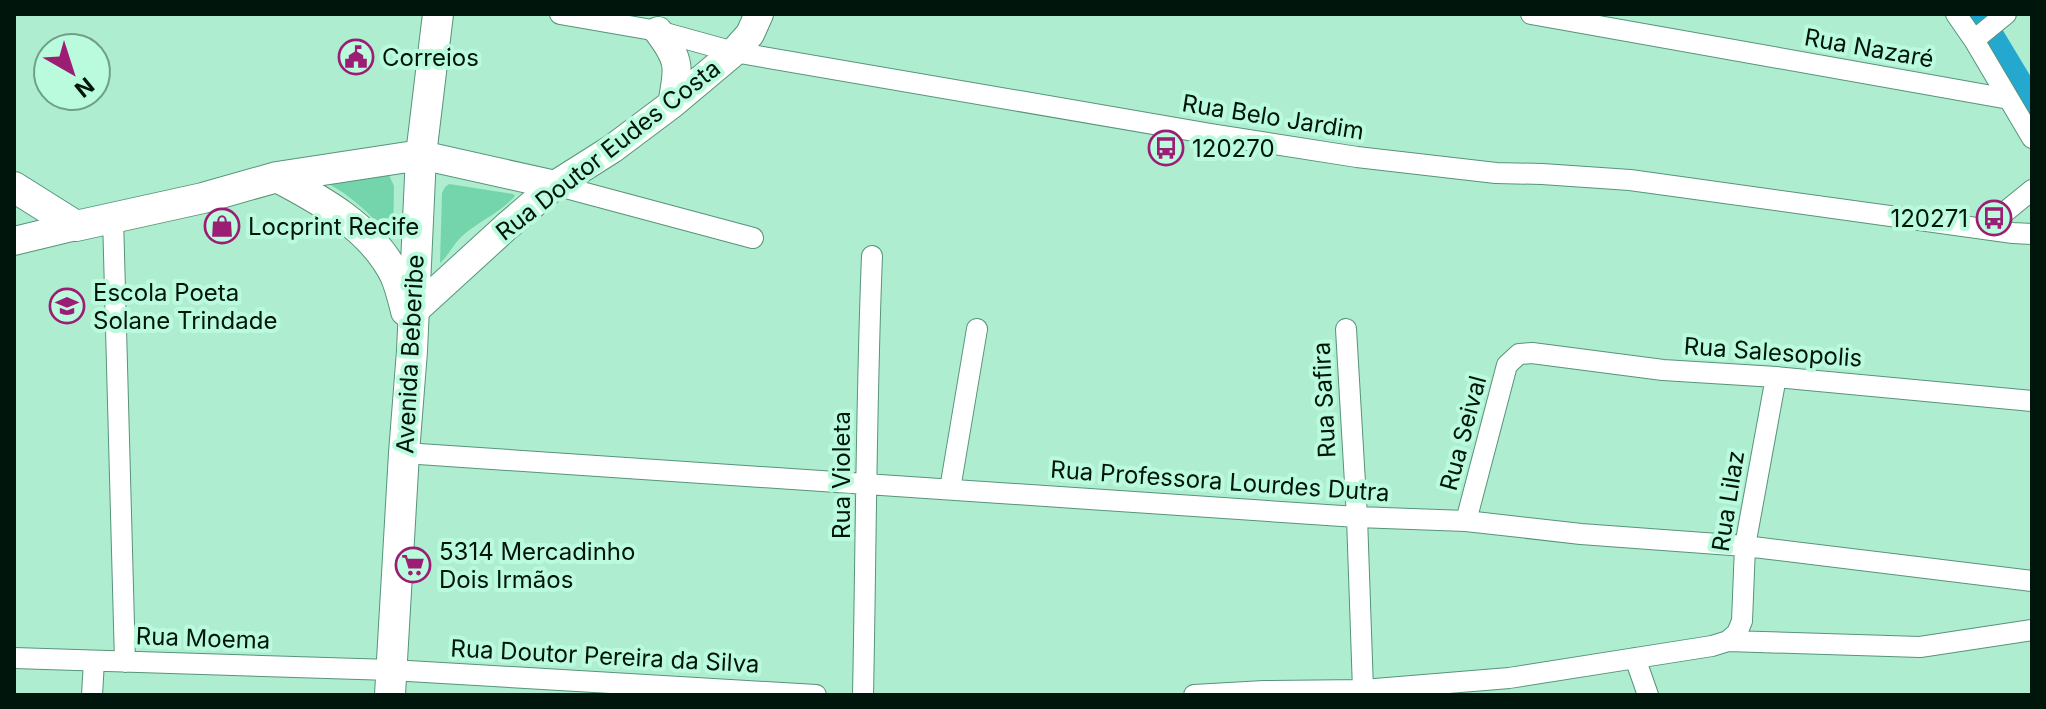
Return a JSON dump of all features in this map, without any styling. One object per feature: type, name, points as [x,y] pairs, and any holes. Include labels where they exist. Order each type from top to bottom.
[{"type":"main road","name":"Avenida Beberibe","points":[[390,682],[421,155],[438,14]]},
{"type":"main road","points":[[14,187],[76,226],[203,198],[277,177],[421,155]]},
{"type":"main road","points":[[277,177],[313,195],[375,245],[396,276],[412,321]]},
{"type":"street","name":"Rua Belo Jardim","points":[[560,14],[658,31],[734,52],[1357,157],[1496,173],[1630,180],[2032,234]]},
{"type":"street","name":"Rua Doutor Eudes Costa","points":[[412,321],[506,227],[555,185],[612,149],[734,52],[750,34],[759,14]]},
{"type":"street","name":"Rua Nazaré","points":[[1531,14],[2018,105]]},
{"type":"street","points":[[1956,14],[1990,27],[2032,138]]},
{"type":"street","points":[[658,31],[671,48],[677,63],[672,104]]},
{"type":"street","points":[[421,155],[555,185],[753,238]]},
{"type":"street","points":[[1984,229],[2032,190]]},
{"type":"street","points":[[113,217],[125,662]]},
{"type":"street","points":[[14,241],[76,226]]},
{"type":"street","name":"Rua Violeta","points":[[863,695],[867,375],[872,256]]},
{"type":"street","points":[[950,489],[977,329]]},
{"type":"street","name":"Rua Safira","points":[[1346,329],[1357,517]]},
{"type":"street","name":"Rua Salesopolis","points":[[1512,359],[1519,354],[1532,353],[1663,370],[1776,377],[2032,401]]},
{"type":"street","name":"Rua Seival","points":[[1466,521],[1507,365],[1512,359]]},
{"type":"street","name":"Rua Lilaz","points":[[1733,637],[1742,621],[1745,546],[1776,377]]},
{"type":"street","name":"Rua Professora Lourdes Dutra","points":[[404,453],[1357,517],[1466,521],[1581,534],[1745,546],[2032,581]]},
{"type":"street","points":[[1357,517],[1363,690]]},
{"type":"street","points":[[1194,695],[1363,690],[1509,678],[1712,646],[1733,637],[1920,647],[2032,630]]},
{"type":"street","name":"Rua Moema","points":[[14,658],[125,662],[390,682]]},
{"type":"street","points":[[1635,658],[1648,695]]},
{"type":"street","points":[[92,695],[94,661]]},
{"type":"street","name":"Rua Doutor Pereira da Silva","points":[[390,682],[816,695]]},
{"type":"green space","points":[[389,175],[394,186],[391,239],[360,206],[323,181]]},
{"type":"green space","points":[[449,184],[515,196],[461,237],[440,263],[442,193]]},
{"type":"waterway","points":[[1979,14],[2032,102]]},
{"type":"place","name":"Correios","points":[[356,57]]},
{"type":"place","name":"120270","points":[[1166,148]]},
{"type":"place","name":"120271","points":[[1994,218]]},
{"type":"place","name":"Locprint Recife","points":[[222,226]]},
{"type":"place","name":"Escola Poeta Solane Trindade","points":[[67,306]]},
{"type":"place","name":"5314 Mercadinho Dois Irmãos","points":[[413,565]]}]
